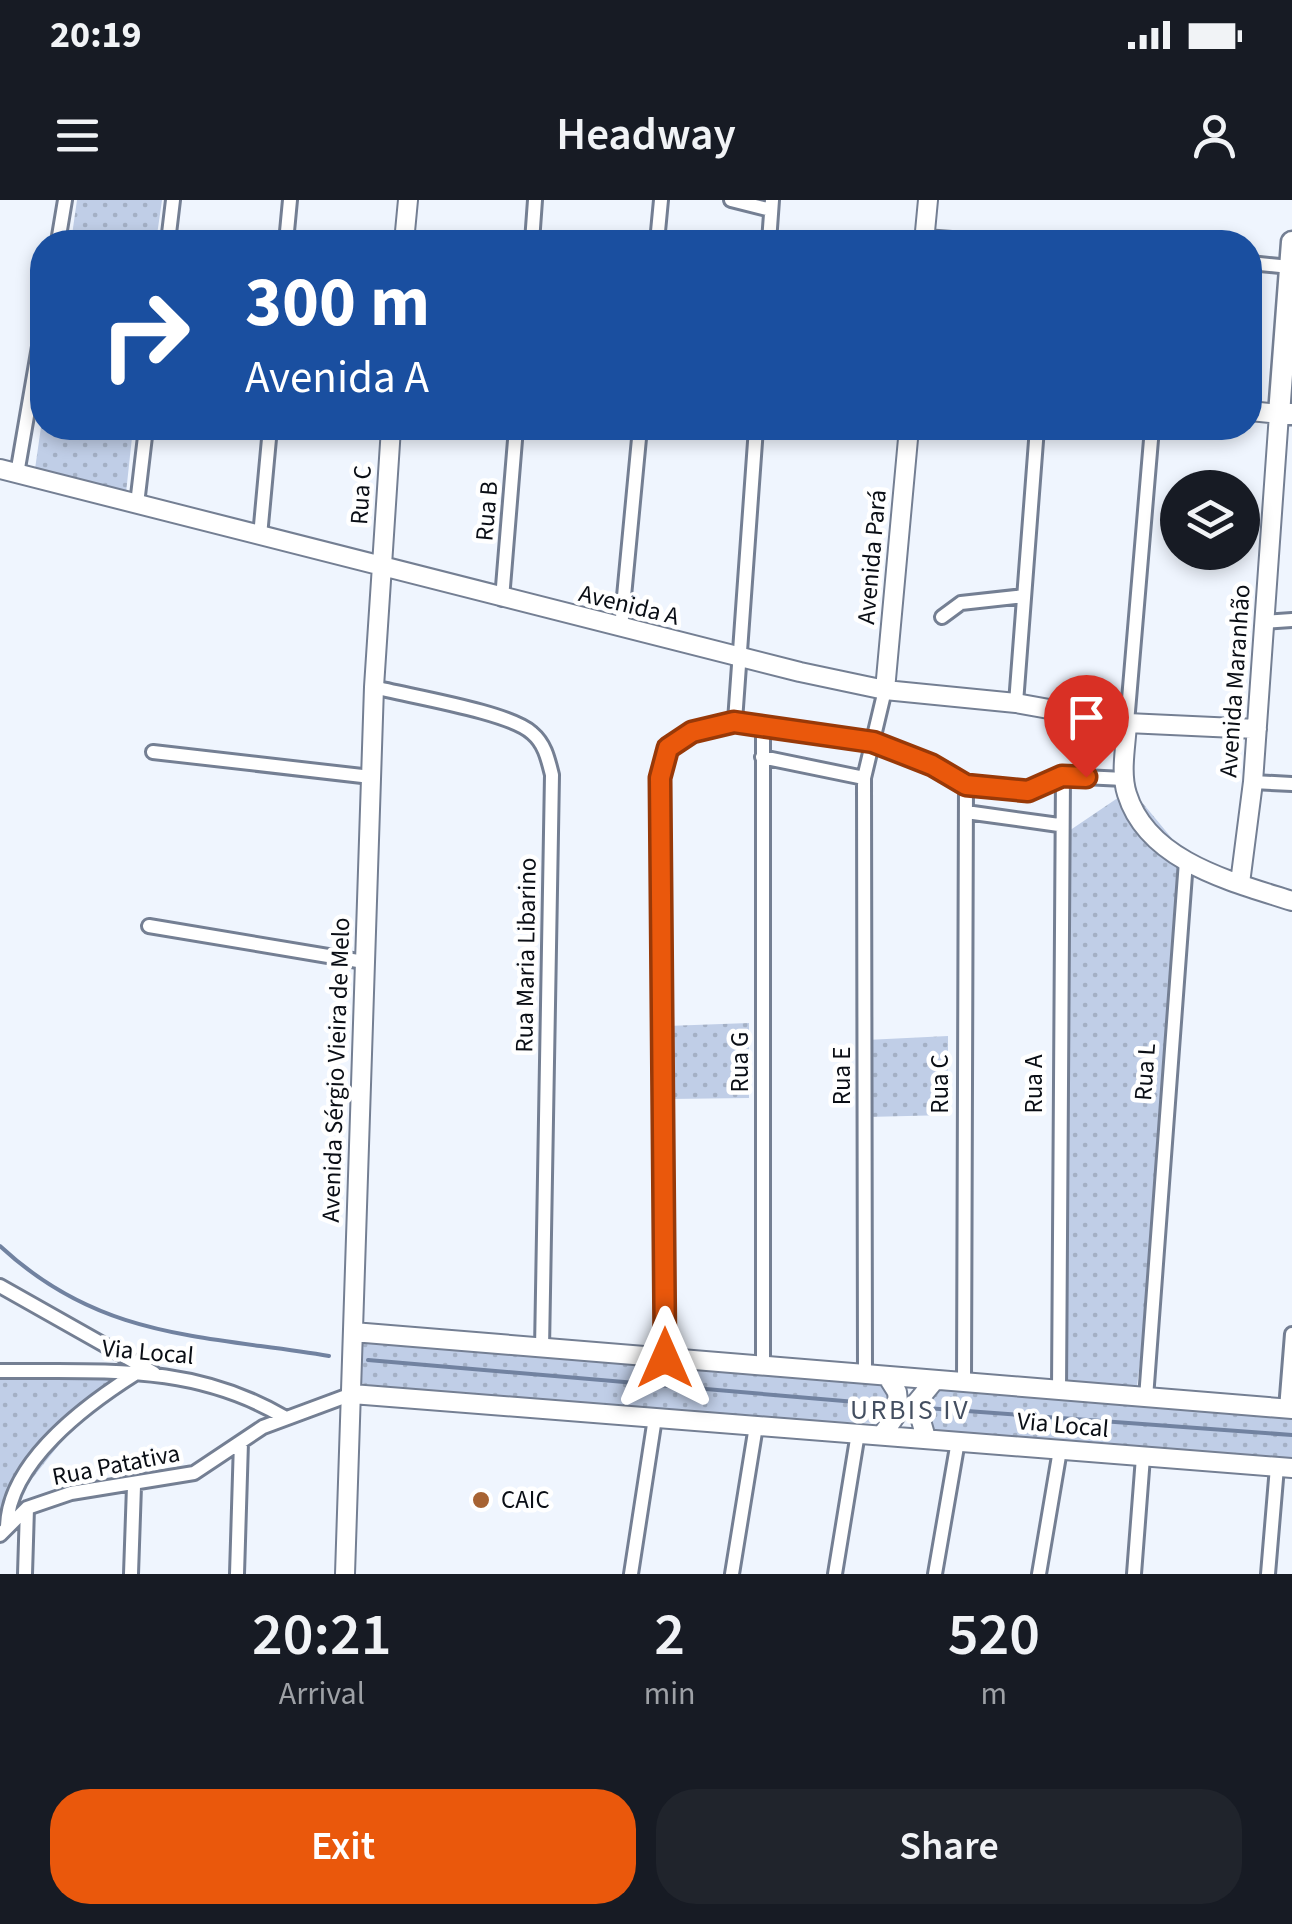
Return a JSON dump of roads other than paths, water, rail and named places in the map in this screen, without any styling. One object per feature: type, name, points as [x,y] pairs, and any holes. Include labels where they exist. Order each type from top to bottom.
[{"type":"main road","name":"Avenida Maranhão","points":[[1286,414],[1292,242]]},
{"type":"street","points":[[60,230],[65,200]]},
{"type":"street","points":[[169,230],[173,200]]},
{"type":"street","points":[[287,230],[290,200]]},
{"type":"street","points":[[405,230],[408,200]]},
{"type":"street","points":[[533,230],[535,200]]},
{"type":"street","points":[[659,230],[662,200]]},
{"type":"street","points":[[730,200],[771,205],[769,230]]},
{"type":"street","points":[[925,230],[928,200]]},
{"type":"street","points":[[1262,264],[1290,266]]},
{"type":"street","points":[[8,471],[30,379]]},
{"type":"street","name":"Avenida Maranhão","points":[[1240,883],[1253,782],[1264,622],[1286,414]]},
{"type":"street","points":[[137,504],[145,440]]},
{"type":"street","points":[[260,536],[269,440]]},
{"type":"street","name":"Rua C","points":[[381,567],[390,440]]},
{"type":"street","name":"Rua B","points":[[502,599],[515,440]]},
{"type":"street","points":[[621,628],[639,440]]},
{"type":"street","points":[[734,722],[755,440]]},
{"type":"street","name":"Avenida Pará","points":[[886,690],[908,440]]},
{"type":"street","points":[[1016,703],[1035,440]]},
{"type":"street","points":[[1151,440],[1126,788],[1149,831],[1186,862],[1292,900]]},
{"type":"street","name":"Avenida A","points":[[8,471],[740,660],[886,690],[1016,703],[1128,724],[1256,729]]},
{"type":"street","name":"Avenida Sérgio Vieira de Melo","points":[[345,1574],[381,567]]},
{"type":"street","points":[[942,616],[961,603],[1024,596]]},
{"type":"street","points":[[1264,622],[1292,620]]},
{"type":"street","name":"Rua Maria Libarino","points":[[374,687],[506,720],[531,731],[546,750],[552,774],[542,1349]]},
{"type":"street","name":"Rua E","points":[[866,1374],[864,778],[886,690]]},
{"type":"street","points":[[665,1358],[660,778],[668,748],[692,732],[734,722],[763,724],[873,742],[932,765],[966,785],[1028,791],[1062,776],[1126,788]]},
{"type":"street","name":"Rua G","points":[[763,724],[763,1367]]},
{"type":"street","points":[[153,752],[371,777]]},
{"type":"street","points":[[762,757],[864,778]]},
{"type":"street","name":"Rua A","points":[[1059,1392],[1062,776]]},
{"type":"street","points":[[1253,782],[1292,784]]},
{"type":"street","name":"Rua C","points":[[964,1382],[966,785]]},
{"type":"street","points":[[966,812],[1060,825]]},
{"type":"street","name":"Rua L","points":[[1146,1398],[1186,862]]},
{"type":"street","points":[[149,926],[364,962]]},
{"type":"street","points":[[0,1286],[154,1373]]},
{"type":"street","name":"Via Local","points":[[353,1332],[1289,1409]]},
{"type":"street","points":[[1289,1409],[1292,1334]]},
{"type":"street","name":"Via Local","points":[[0,1371],[154,1373],[230,1388],[284,1417]]},
{"type":"street","points":[[4,1530],[12,1496],[66,1423],[137,1373]]},
{"type":"street","points":[[882,1435],[899,1411],[897,1392],[887,1376]]},
{"type":"street","points":[[926,1438],[917,1421],[916,1404],[935,1380]]},
{"type":"street","name":"Via Local","points":[[352,1394],[1284,1467]]},
{"type":"street","name":"Rua Patativa","points":[[4,1530],[28,1508],[72,1493],[194,1474],[284,1417],[352,1394]]},
{"type":"street","points":[[631,1574],[655,1418]]},
{"type":"street","points":[[732,1574],[756,1426]]},
{"type":"street","points":[[835,1574],[858,1433]]},
{"type":"street","points":[[936,1574],[958,1441]]},
{"type":"street","points":[[236,1574],[241,1442]]},
{"type":"street","points":[[1038,1574],[1060,1450]]},
{"type":"street","points":[[1134,1574],[1143,1457]]},
{"type":"street","points":[[1268,1574],[1284,1467]]},
{"type":"street","points":[[131,1574],[134,1486]]},
{"type":"street","points":[[26,1574],[28,1508]]},
{"type":"waterway","points":[[0,1246],[38,1277],[76,1300],[116,1317],[197,1337],[329,1356]]},
{"type":"waterway","points":[[368,1360],[891,1405]]},
{"type":"waterway","points":[[926,1408],[1292,1435]]},
{"type":"place","name":"CAIC","points":[[481,1500]]},
{"type":"district","name":"URBIS IV","points":[[910,1410]]}]
